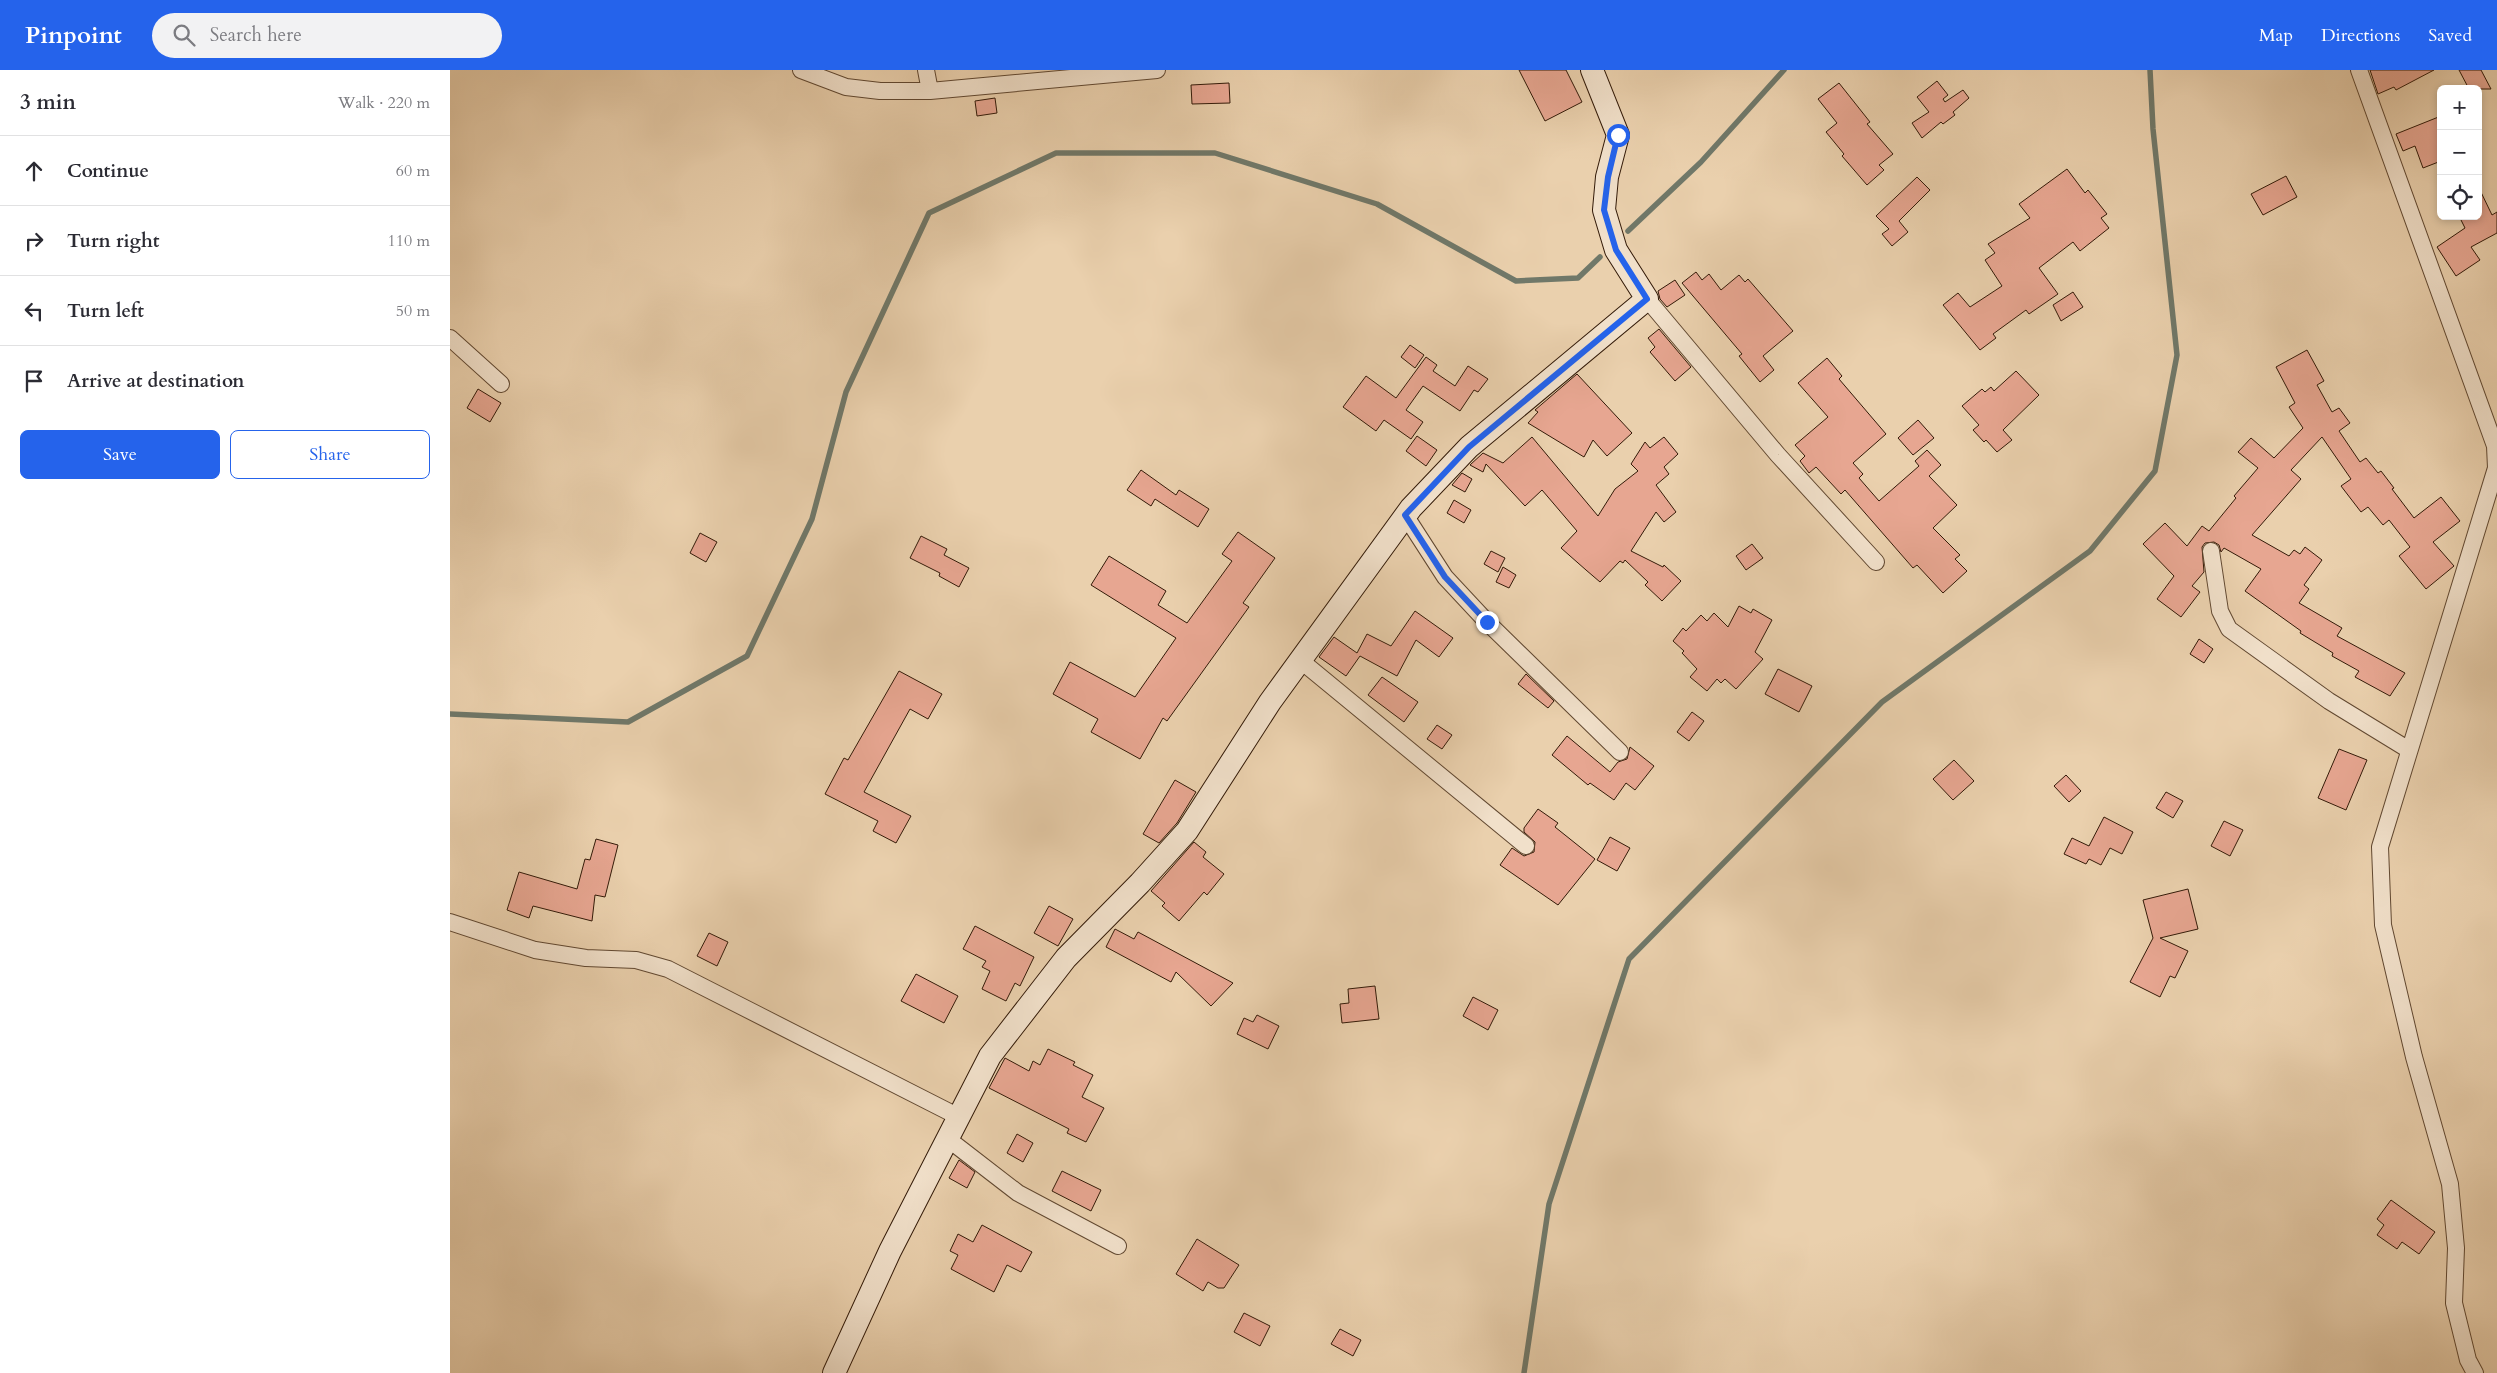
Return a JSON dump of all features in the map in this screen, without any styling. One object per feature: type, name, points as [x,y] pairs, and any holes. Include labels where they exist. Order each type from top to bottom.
[{"type":"street","points":[[801,70],[846,87],[880,91],[930,91],[1157,70]]},
{"type":"street","points":[[926,70],[930,91]]},
{"type":"street","points":[[1592,70],[1618,135],[1608,177],[1604,210],[1616,250],[1642,291],[1778,455],[1876,562]]},
{"type":"street","points":[[2359,70],[2495,446],[2496,468],[2380,847],[2383,925],[2414,1057],[2450,1184],[2456,1248],[2454,1303],[2468,1360],[2475,1373]]},
{"type":"street","points":[[834,1373],[890,1251],[990,1056],[1066,958],[1140,883],[1187,831],[1267,706],[1405,515],[1469,447],[1642,291]]},
{"type":"street","points":[[450,338],[501,384]]},
{"type":"street","points":[[1405,515],[1445,577],[1487,622],[1620,752]]},
{"type":"street","points":[[2212,551],[2220,611],[2229,629],[2329,701],[2409,750]]},
{"type":"street","points":[[1300,660],[1526,846]]},
{"type":"street","points":[[450,922],[535,950],[586,958],[636,960],[668,968],[959,1117]]},
{"type":"street","points":[[948,1139],[1018,1193],[1118,1246]]},
{"type":"building","points":[[1519,70],[1566,70],[1582,102],[1545,121]]},
{"type":"building","points":[[2370,70],[2434,70],[2396,90],[2394,87],[2378,94]]},
{"type":"building","points":[[2459,70],[2481,70],[2491,89],[2482,89],[2482,85],[2467,85]]},
{"type":"building","points":[[1937,81],[1948,95],[1943,99],[1945,102],[1963,90],[1969,98],[1953,112],[1955,115],[1943,124],[1941,122],[1922,138],[1912,123],[1929,112],[1917,97]]},
{"type":"building","points":[[1229,83],[1230,103],[1192,104],[1191,85]]},
{"type":"building","points":[[1839,83],[1870,122],[1867,124],[1893,154],[1879,165],[1884,170],[1867,185],[1842,156],[1844,154],[1826,132],[1837,123],[1818,99]]},
{"type":"building","points":[[995,98],[997,113],[977,116],[975,101]]},
{"type":"building","points":[[2437,118],[2437,163],[2423,168],[2415,146],[2403,151],[2396,134]]},
{"type":"building","points":[[2067,169],[2085,193],[2088,190],[2107,214],[2101,218],[2109,228],[2080,251],[2073,242],[2039,268],[2058,294],[2029,314],[2026,310],[1993,334],[1996,338],[1980,350],[1943,305],[1958,293],[1970,307],[2002,286],[1985,260],[1995,253],[1988,244],[2030,218],[2019,204]]},
{"type":"building","points":[[2286,176],[2297,197],[2263,215],[2251,194]]},
{"type":"building","points":[[1917,177],[1930,190],[1899,221],[1908,232],[1892,246],[1882,234],[1889,229],[1876,216]]},
{"type":"building","points":[[2482,194],[2492,215],[2497,212],[2497,233],[2471,247],[2480,260],[2456,276],[2437,247],[2465,228],[2461,220],[2482,220]]},
{"type":"building","points":[[1696,272],[1702,280],[1709,274],[1721,290],[1739,275],[1745,282],[1748,279],[1793,331],[1763,356],[1774,370],[1760,382],[1739,356],[1742,354],[1682,283]]},
{"type":"building","points":[[1675,280],[1685,295],[1667,307],[1660,299],[1658,291]]},
{"type":"building","points":[[2073,292],[2083,307],[2061,321],[2053,305]]},
{"type":"building","points":[[1659,329],[1691,367],[1675,381],[1650,352],[1655,347],[1648,338]]},
{"type":"building","points":[[1410,345],[1424,355],[1415,368],[1401,357]]},
{"type":"building","points":[[2307,350],[2324,381],[2317,385],[2332,412],[2339,408],[2350,423],[2339,431],[2360,462],[2366,458],[2378,473],[2381,471],[2414,518],[2441,497],[2460,521],[2433,542],[2454,566],[2426,589],[2399,556],[2410,547],[2389,520],[2383,525],[2368,507],[2361,512],[2341,486],[2351,479],[2322,437],[2291,470],[2301,479],[2252,535],[2289,556],[2294,550],[2300,554],[2305,547],[2322,560],[2304,585],[2309,589],[2299,603],[2342,628],[2337,636],[2405,673],[2390,696],[2355,677],[2359,671],[2332,656],[2333,653],[2300,633],[2301,631],[2245,591],[2261,569],[2224,548],[2221,552],[2219,545],[2214,542],[2205,543],[2202,547],[2204,572],[2192,586],[2200,592],[2181,617],[2157,599],[2174,576],[2143,544],[2165,523],[2187,546],[2202,526],[2209,531],[2236,498],[2234,496],[2258,468],[2238,452],[2251,438],[2274,458],[2303,428],[2289,407],[2295,403],[2276,367]]},
{"type":"building","points":[[1426,357],[1437,365],[1433,371],[1455,386],[1468,366],[1488,379],[1478,392],[1474,390],[1460,411],[1423,386],[1406,410],[1423,422],[1411,439],[1384,420],[1376,431],[1343,407],[1366,376],[1396,398]]},
{"type":"building","points":[[1827,358],[1842,376],[1839,379],[1886,434],[1853,463],[1863,474],[1859,478],[1879,501],[1919,466],[1915,461],[1927,450],[1941,465],[1929,476],[1957,505],[1933,528],[1960,555],[1955,559],[1967,571],[1943,593],[1917,565],[1913,568],[1845,490],[1841,494],[1816,467],[1809,473],[1800,461],[1805,456],[1795,445],[1828,417],[1798,383]]},
{"type":"building","points":[[2016,371],[2039,395],[2003,430],[2012,440],[1997,452],[1973,430],[1979,425],[1962,406],[1982,389],[1985,392],[1991,387],[1994,391]]},
{"type":"building","points":[[1577,374],[1632,433],[1607,456],[1593,440],[1584,457],[1528,423],[1538,412],[1535,410]]},
{"type":"building","points":[[478,389],[501,403],[490,422],[467,408]]},
{"type":"building","points":[[1918,420],[1934,438],[1913,455],[1898,438]]},
{"type":"building","points":[[1417,436],[1437,450],[1426,466],[1406,451]]},
{"type":"building","points":[[1532,437],[1598,516],[1615,489],[1638,471],[1631,464],[1645,442],[1650,448],[1664,437],[1678,454],[1664,467],[1669,474],[1656,485],[1676,512],[1664,522],[1656,512],[1631,551],[1663,567],[1664,565],[1681,581],[1662,601],[1645,585],[1648,582],[1625,560],[1623,563],[1620,561],[1600,582],[1561,548],[1577,531],[1542,490],[1525,506],[1486,464],[1483,472],[1470,465],[1483,453],[1503,463]]},
{"type":"building","points":[[1141,470],[1176,495],[1179,490],[1209,509],[1198,527],[1155,499],[1151,506],[1127,490]]},
{"type":"building","points":[[1462,473],[1472,479],[1465,492],[1452,485]]},
{"type":"building","points":[[1454,500],[1471,510],[1464,523],[1447,513]]},
{"type":"building","points":[[1238,532],[1275,558],[1243,603],[1249,607],[1167,721],[1163,718],[1140,759],[1091,732],[1098,719],[1053,694],[1070,662],[1135,697],[1176,638],[1091,585],[1109,556],[1166,591],[1158,605],[1187,623],[1232,561],[1222,554]]},
{"type":"building","points":[[700,533],[717,542],[706,562],[690,553]]},
{"type":"building","points":[[921,536],[947,549],[944,555],[969,568],[959,587],[939,576],[940,573],[910,558]]},
{"type":"building","points":[[1752,544],[1763,558],[1746,570],[1736,556]]},
{"type":"building","points":[[1491,551],[1505,558],[1498,572],[1484,564]]},
{"type":"building","points":[[1503,567],[1516,575],[1509,588],[1496,582]]},
{"type":"building","points":[[1739,606],[1751,613],[1753,609],[1772,620],[1755,652],[1763,659],[1736,689],[1725,679],[1721,683],[1717,679],[1707,691],[1690,677],[1697,669],[1682,653],[1684,651],[1673,641],[1683,628],[1686,631],[1701,615],[1707,621],[1714,613],[1728,627]]},
{"type":"building","points":[[1415,611],[1453,638],[1439,657],[1416,640],[1397,676],[1360,656],[1346,676],[1319,657],[1334,637],[1357,653],[1367,634],[1391,646]]},
{"type":"building","points":[[2199,639],[2213,649],[2204,663],[2190,654]]},
{"type":"building","points":[[1778,669],[1812,686],[1799,712],[1765,694]]},
{"type":"building","points":[[899,671],[942,694],[928,719],[910,709],[864,792],[911,816],[896,843],[873,831],[878,821],[825,794],[844,758],[848,760]]},
{"type":"building","points":[[1526,674],[1554,701],[1548,708],[1518,684]]},
{"type":"building","points":[[1382,677],[1418,702],[1404,722],[1368,695]]},
{"type":"building","points":[[1692,712],[1704,721],[1689,741],[1677,732]]},
{"type":"building","points":[[1437,725],[1452,735],[1442,749],[1427,739]]},
{"type":"building","points":[[1567,736],[1610,772],[1618,762],[1627,759],[1630,747],[1654,766],[1635,790],[1626,783],[1614,800],[1590,783],[1588,785],[1552,755]]},
{"type":"building","points":[[2339,749],[2367,760],[2346,810],[2318,798]]},
{"type":"building","points":[[1954,760],[1974,781],[1953,800],[1933,779]]},
{"type":"building","points":[[2066,775],[2081,791],[2069,802],[2054,786]]},
{"type":"building","points":[[1175,780],[1196,792],[1177,823],[1159,843],[1143,834]]},
{"type":"building","points":[[2166,792],[2183,801],[2173,818],[2156,808]]},
{"type":"building","points":[[1538,809],[1558,823],[1555,827],[1595,859],[1558,905],[1500,865],[1512,848],[1524,856],[1534,852],[1535,842],[1524,832],[1524,828]]},
{"type":"building","points":[[2104,817],[2133,832],[2122,854],[2110,848],[2101,865],[2089,859],[2086,864],[2064,854],[2072,838],[2089,846]]},
{"type":"building","points":[[2224,821],[2243,830],[2230,856],[2211,846]]},
{"type":"building","points":[[1610,837],[1630,848],[1617,871],[1597,860]]},
{"type":"building","points":[[596,839],[618,845],[605,897],[595,895],[592,921],[533,906],[529,918],[507,910],[519,872],[577,889],[585,859],[590,860]]},
{"type":"building","points":[[1194,842],[1206,852],[1203,857],[1224,874],[1207,895],[1204,892],[1179,921],[1162,906],[1165,903],[1151,891]]},
{"type":"building","points":[[2188,889],[2198,929],[2160,938],[2188,951],[2175,978],[2170,976],[2160,997],[2130,982],[2153,938],[2143,900]]},
{"type":"building","points":[[1049,906],[1073,919],[1058,946],[1034,933]]},
{"type":"building","points":[[975,926],[1034,957],[1020,986],[1015,983],[1006,1001],[982,989],[990,971],[982,967],[986,961],[963,949]]},
{"type":"building","points":[[1115,929],[1134,939],[1138,932],[1233,983],[1211,1006],[1176,972],[1171,982],[1106,947]]},
{"type":"building","points":[[709,933],[728,942],[717,966],[697,956]]},
{"type":"building","points":[[916,974],[958,996],[944,1023],[901,1001]]},
{"type":"building","points":[[1375,986],[1379,1019],[1342,1023],[1340,1004],[1349,1003],[1348,989]]},
{"type":"building","points":[[1473,997],[1498,1010],[1488,1030],[1463,1016]]},
{"type":"building","points":[[1257,1015],[1279,1026],[1268,1049],[1237,1034],[1244,1018],[1253,1022]]},
{"type":"building","points":[[1048,1049],[1075,1062],[1073,1065],[1093,1075],[1082,1097],[1104,1108],[1086,1142],[1067,1133],[1069,1129],[989,1088],[1005,1058],[1029,1071],[1033,1061],[1040,1065]]},
{"type":"building","points":[[1017,1134],[1033,1143],[1023,1162],[1007,1153]]},
{"type":"building","points":[[959,1160],[975,1172],[967,1188],[949,1178]]},
{"type":"building","points":[[1062,1171],[1101,1190],[1091,1211],[1052,1191]]},
{"type":"building","points":[[2391,1200],[2435,1232],[2419,1254],[2402,1242],[2397,1249],[2377,1235],[2384,1225],[2377,1219]]},
{"type":"building","points":[[982,1225],[1032,1252],[1021,1272],[1007,1265],[994,1292],[951,1269],[958,1255],[950,1251],[958,1234],[973,1242]]},
{"type":"building","points":[[1197,1239],[1239,1265],[1224,1288],[1218,1288],[1208,1282],[1203,1291],[1176,1274]]},
{"type":"building","points":[[1244,1313],[1270,1326],[1260,1346],[1234,1332]]},
{"type":"building","points":[[1340,1329],[1361,1340],[1353,1356],[1331,1344]]},
{"type":"waterway","points":[[1628,231],[1701,162],[1784,70]]},
{"type":"waterway","points":[[1524,1373],[1549,1204],[1629,959],[1882,702],[2090,551],[2155,471],[2177,355],[2153,129],[2150,70]]},
{"type":"waterway","points":[[450,714],[628,722],[747,656],[812,519],[846,392],[929,213],[1056,153],[1215,153],[1377,204],[1516,281],[1578,278],[1600,257]]},
{"type":"route","points":[[1487,622],[1445,577],[1405,515],[1469,447],[1518,404],[1647,299],[1616,250],[1604,210],[1608,177],[1618,135]]}]
